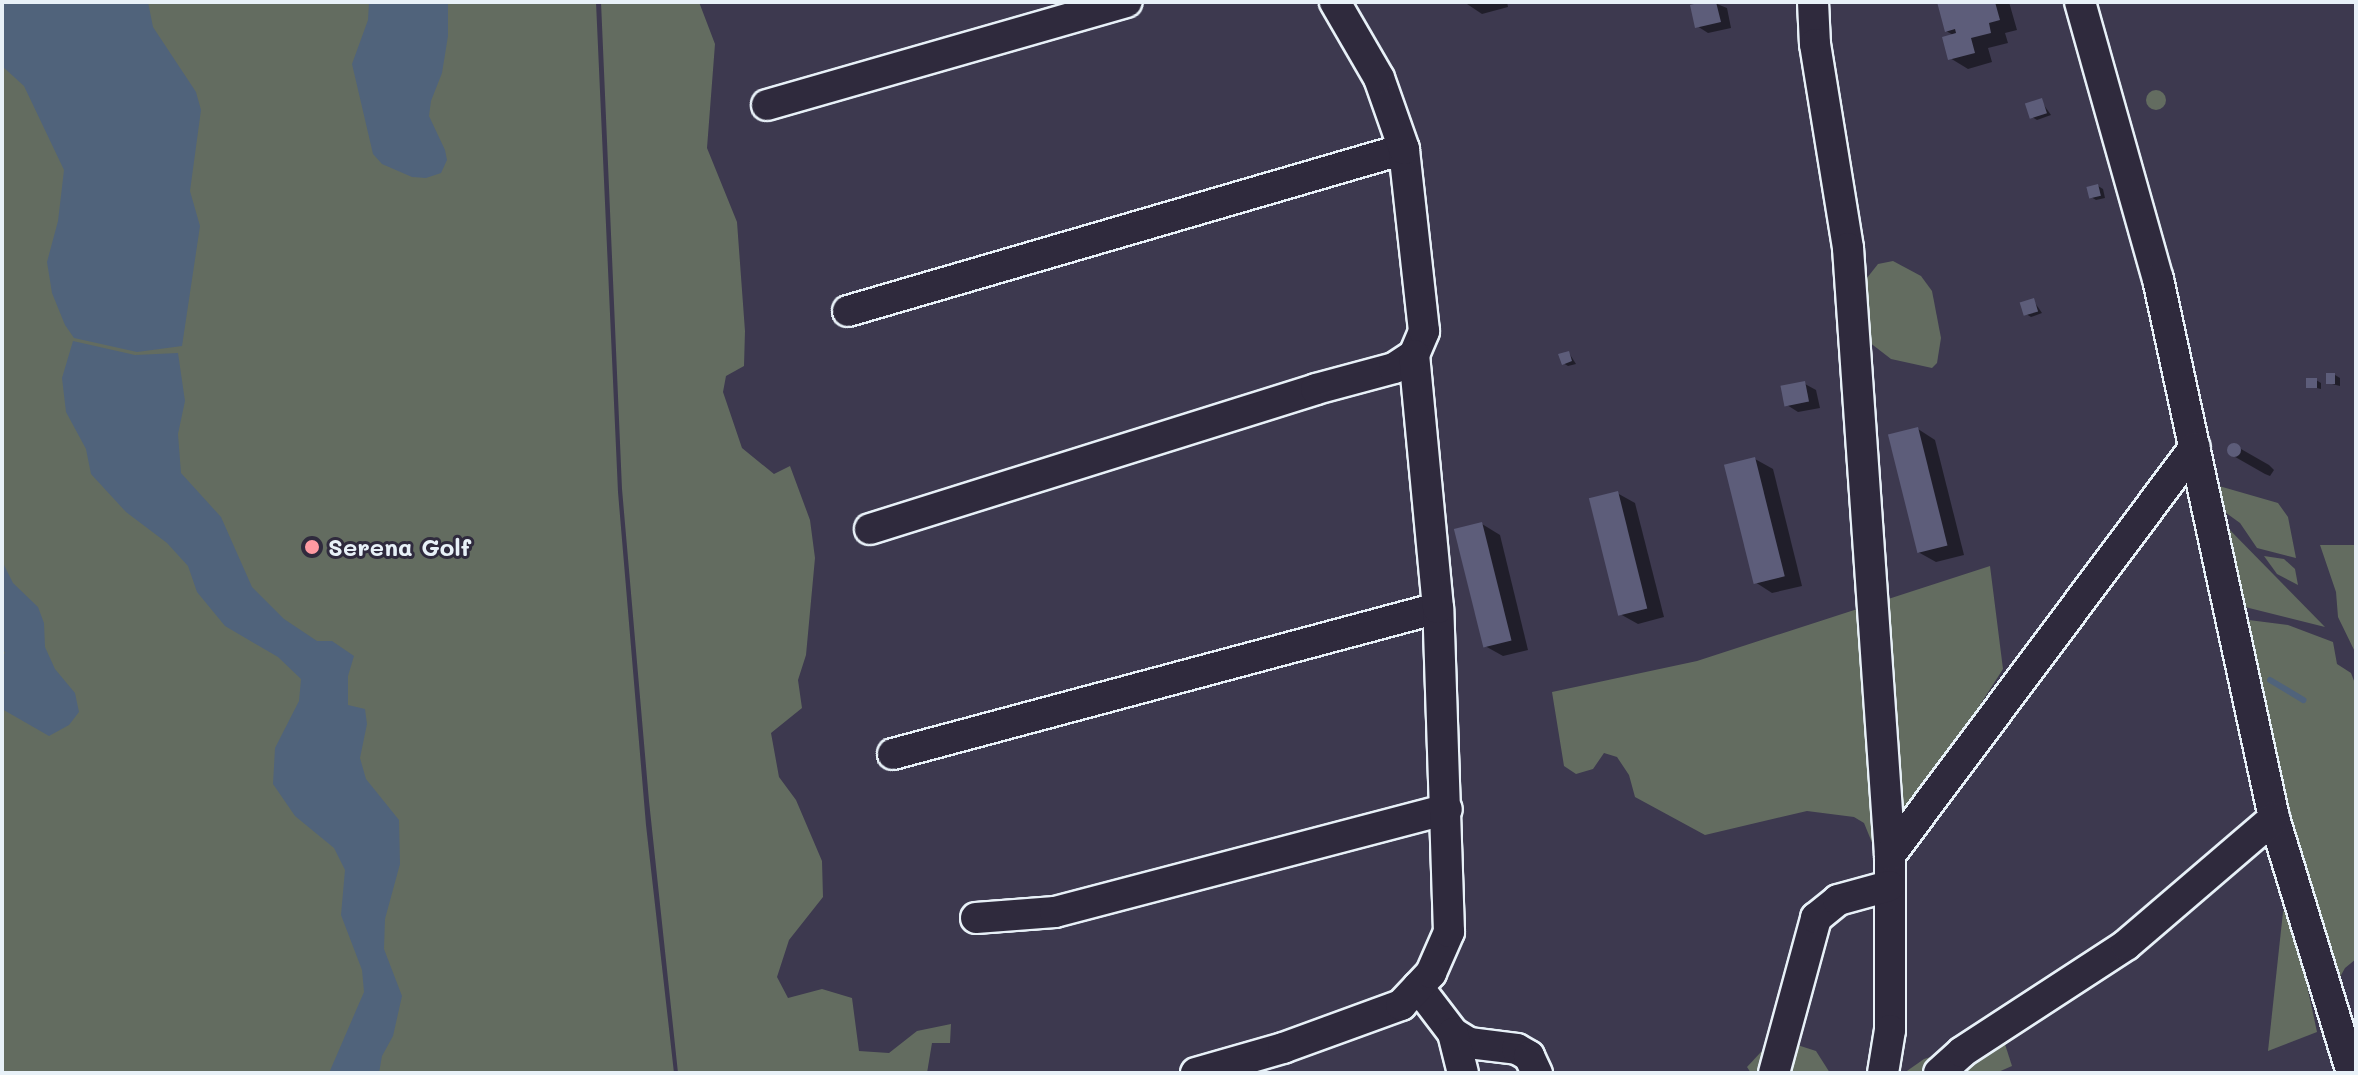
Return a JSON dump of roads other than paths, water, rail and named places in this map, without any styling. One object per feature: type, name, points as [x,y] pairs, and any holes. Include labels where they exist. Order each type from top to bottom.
[{"type":"street","points":[[767,105],[1127,2]]},
{"type":"street","points":[[1196,1073],[1283,1048],[1401,1005],[1431,973],[1449,932],[1438,608],[1414,355],[1424,331],[1404,149],[1379,78],[1335,2]]},
{"type":"street","points":[[1813,2],[1815,44],[1848,248],[1890,855],[1890,1030],[1883,1073]]},
{"type":"street","points":[[2080,2],[2158,279],[2274,818],[2352,1073]]},
{"type":"street","points":[[848,311],[1404,149]]},
{"type":"street","points":[[870,529],[1316,389],[1394,368],[1414,355]]},
{"type":"street","points":[[1890,855],[2195,447]]},
{"type":"street","points":[[893,754],[1438,608]]},
{"type":"street","points":[[976,918],[1055,912],[1447,809]]},
{"type":"street","points":[[1939,1073],[1962,1052],[2126,945],[2274,818]]},
{"type":"street","points":[[1774,1073],[1816,918],[1838,900],[1889,886]]},
{"type":"street","points":[[1418,987],[1453,1033],[1469,1043],[1517,1049],[1529,1056],[1537,1073]]},
{"type":"street","points":[[1453,1033],[1463,1073]]},
{"type":"water","points":[[2,2],[148,2],[153,27],[196,92],[201,110],[190,191],[200,226],[182,346],[137,352],[74,338],[65,325],[52,293],[47,262],[58,221],[64,170],[24,86],[2,66]]},
{"type":"water","points":[[369,2],[448,3],[448,36],[442,73],[431,101],[429,116],[445,150],[447,160],[441,173],[426,178],[412,177],[382,164],[373,154],[352,64],[368,20]]},
{"type":"water","points":[[73,341],[135,355],[178,353],[185,401],[178,434],[181,473],[221,517],[252,587],[284,619],[317,641],[332,641],[354,656],[348,676],[348,705],[365,709],[367,724],[360,758],[366,779],[399,820],[400,864],[385,919],[384,949],[402,996],[393,1036],[382,1056],[379,1073],[329,1073],[364,992],[362,970],[341,915],[345,870],[334,848],[295,816],[273,784],[275,748],[299,701],[301,679],[278,657],[225,626],[197,592],[188,566],[167,543],[126,512],[91,474],[86,449],[66,412],[62,378]]},
{"type":"water","points":[[2,561],[13,583],[38,607],[44,623],[45,647],[55,669],[75,693],[79,712],[69,725],[49,736],[2,709],[2,657],[5,653],[2,647]]},
{"type":"waterway","points":[[2270,680],[2303,700]]},
{"type":"place","name":"Serena Golf","points":[[312,547]]}]
